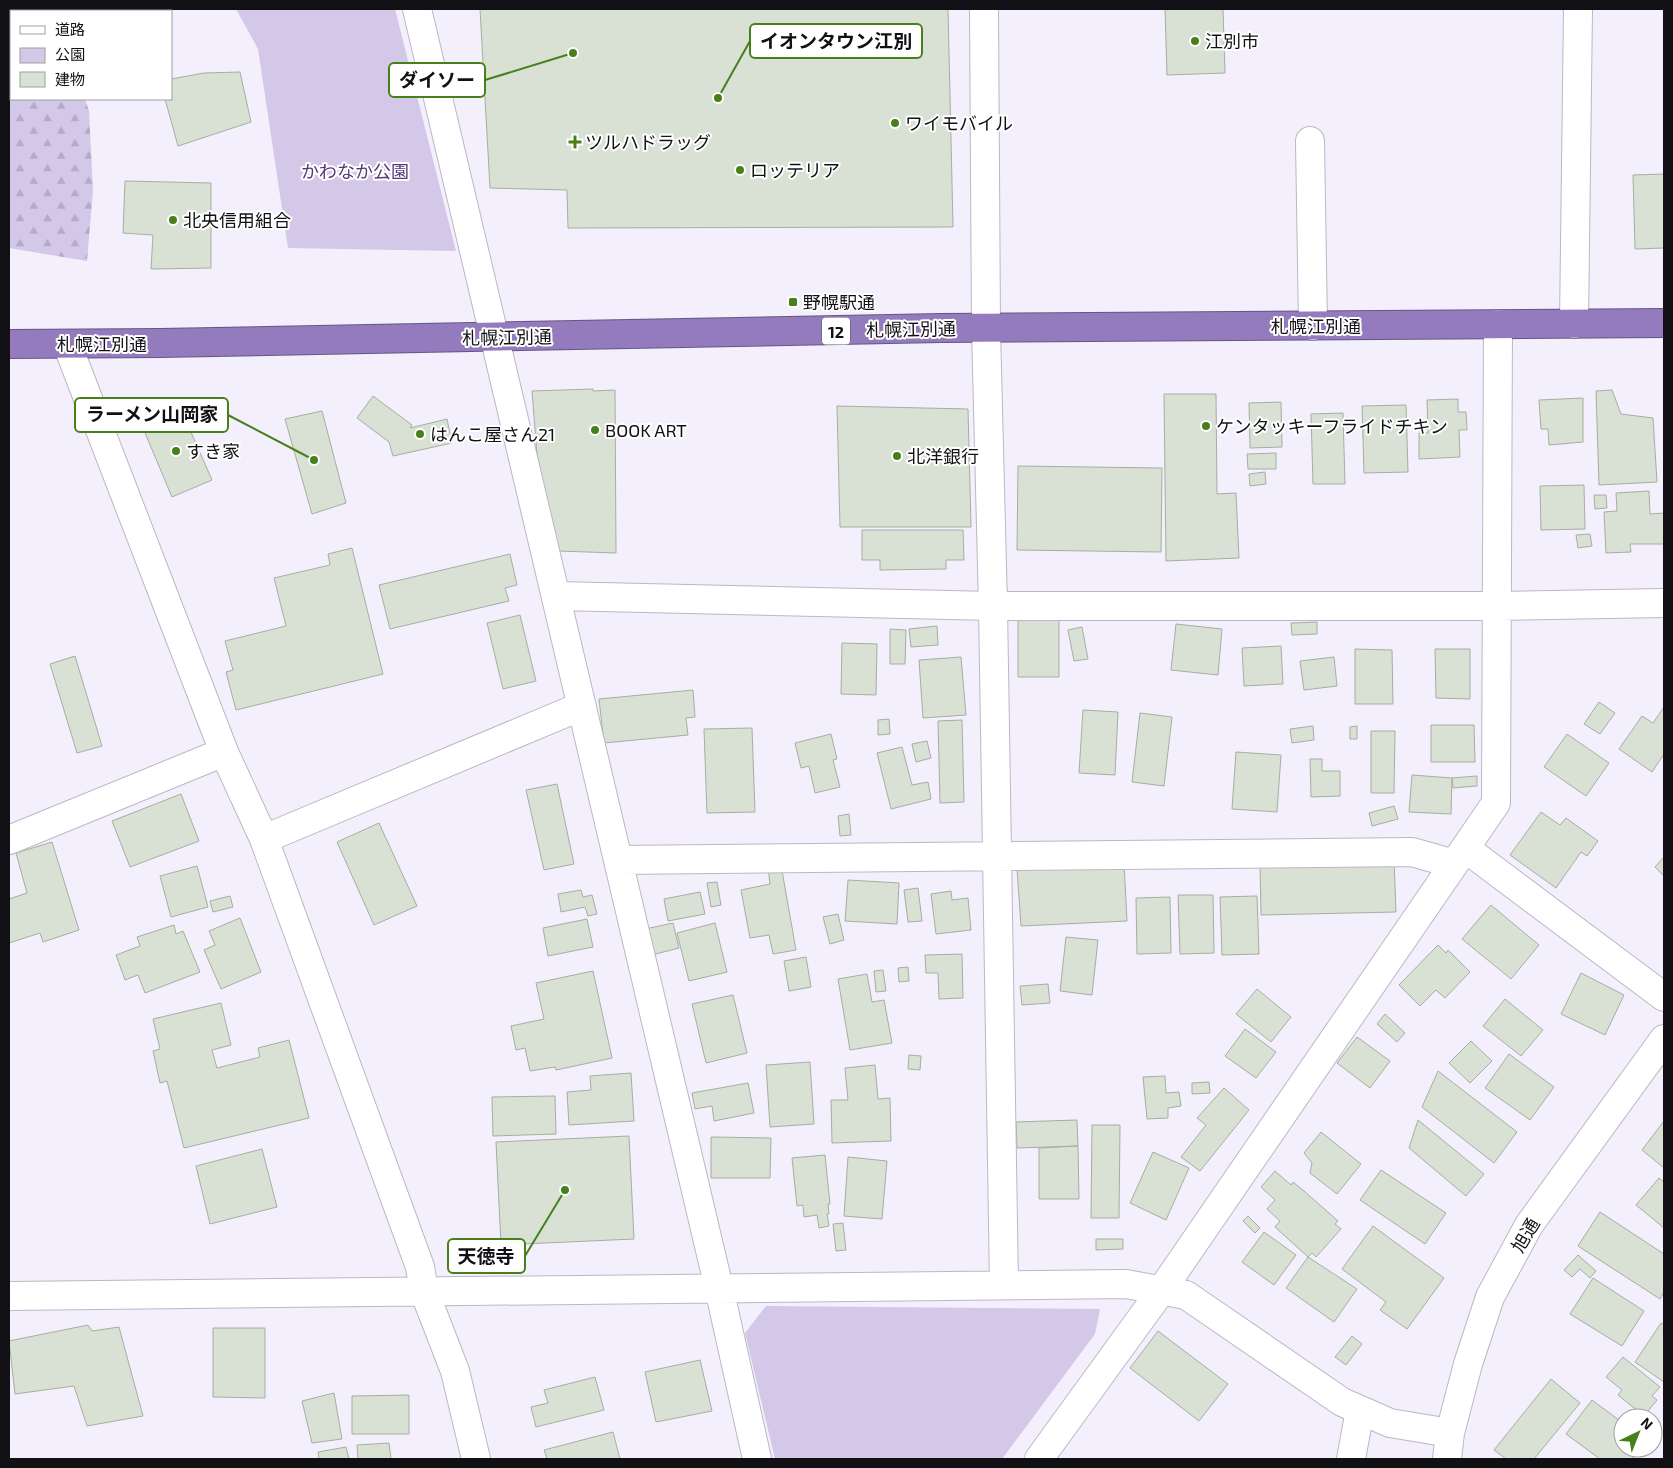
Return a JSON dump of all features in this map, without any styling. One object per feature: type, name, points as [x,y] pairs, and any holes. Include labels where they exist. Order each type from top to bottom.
[{"type":"highway","name":"札幌江別通","points":[[9,344],[986,329],[1664,322]]},
{"type":"street","points":[[417,9],[496,337],[719,1288],[757,1459]]},
{"type":"street","points":[[984,9],[986,329],[993,606],[1004,1286]]},
{"type":"street","points":[[1574,324],[1578,9]]},
{"type":"street","points":[[1310,140],[1313,326]]},
{"type":"street","points":[[1039,1459],[1161,1291],[1496,803],[1498,324]]},
{"type":"street","points":[[67,344],[224,752],[264,839],[420,1267],[424,1291],[455,1371],[476,1459]]},
{"type":"street","points":[[556,596],[993,606],[1496,606],[1664,603]]},
{"type":"street","points":[[264,839],[582,706]]},
{"type":"street","points":[[9,840],[224,752]]},
{"type":"street","points":[[618,860],[1412,852],[1459,856],[1664,997]]},
{"type":"street","name":"旭通","points":[[1447,1459],[1450,1433],[1468,1364],[1494,1289],[1529,1225],[1664,1040]]},
{"type":"street","points":[[9,1296],[1126,1284],[1186,1296],[1342,1402],[1390,1423],[1450,1433]]},
{"type":"street","points":[[1351,1459],[1360,1410]]},
{"type":"green space","points":[[9,9],[51,9],[10,10],[10,100],[85,100],[89,111],[93,191],[87,261],[9,248]]},
{"type":"green space","name":"かわなか公園","points":[[236,9],[395,9],[456,251],[288,248],[258,49]]},
{"type":"green space","points":[[766,1306],[1100,1309],[1095,1334],[1002,1459],[775,1459],[745,1333]]},
{"type":"building","points":[[480,9],[948,9],[953,227],[568,228],[567,190],[490,188]]},
{"type":"building","name":"江別市","points":[[1165,9],[1223,9],[1225,73],[1167,75]]},
{"type":"building","points":[[240,72],[251,122],[178,146],[165,100],[172,100],[172,79],[204,73]]},
{"type":"building","points":[[1664,174],[1664,248],[1635,249],[1633,175]]},
{"type":"building","points":[[125,181],[211,183],[211,268],[151,269],[153,235],[123,233]]},
{"type":"building","points":[[593,389],[593,391],[615,390],[616,553],[558,551],[537,455],[532,391]]},
{"type":"building","points":[[1612,390],[1621,414],[1653,418],[1657,482],[1599,485],[1596,391]]},
{"type":"building","points":[[1164,394],[1216,394],[1217,494],[1236,493],[1239,558],[1166,561]]},
{"type":"building","points":[[373,396],[412,425],[410,428],[447,419],[452,443],[393,456],[389,442],[357,418]]},
{"type":"building","points":[[1583,398],[1583,442],[1549,445],[1548,429],[1541,429],[1539,400]]},
{"type":"building","points":[[1458,399],[1458,412],[1466,412],[1467,430],[1459,430],[1460,457],[1419,459],[1419,433],[1428,433],[1427,400]]},
{"type":"building","points":[[1281,402],[1282,447],[1250,448],[1249,403]]},
{"type":"building","name":"すき家","points":[[179,405],[212,480],[172,497],[140,421]]},
{"type":"building","points":[[1406,405],[1408,472],[1364,473],[1362,406]]},
{"type":"building","points":[[837,406],[968,409],[971,527],[840,527]]},
{"type":"building","points":[[322,411],[346,503],[312,514],[285,419]]},
{"type":"building","points":[[1343,413],[1345,484],[1313,484],[1311,414]]},
{"type":"building","points":[[1276,453],[1276,469],[1248,469],[1247,454]]},
{"type":"building","points":[[1018,466],[1162,468],[1161,552],[1017,550]]},
{"type":"building","points":[[1265,472],[1266,484],[1250,486],[1249,474]]},
{"type":"building","points":[[1584,485],[1585,529],[1541,530],[1540,486]]},
{"type":"building","points":[[1649,491],[1650,514],[1664,513],[1664,544],[1630,544],[1631,552],[1606,553],[1604,512],[1617,511],[1616,493]]},
{"type":"building","points":[[1594,495],[1606,495],[1607,508],[1595,509]]},
{"type":"building","points":[[862,530],[963,530],[964,560],[946,560],[946,569],[880,570],[880,560],[862,560]]},
{"type":"building","points":[[1590,534],[1592,546],[1578,548],[1576,535]]},
{"type":"building","points":[[352,548],[383,674],[236,710],[226,672],[233,670],[225,641],[286,626],[274,578],[330,565],[328,554]]},
{"type":"building","points":[[510,554],[517,585],[505,588],[509,601],[390,629],[379,585]]},
{"type":"building","points":[[520,615],[536,681],[503,689],[487,623]]},
{"type":"building","points":[[1018,617],[1059,617],[1059,677],[1018,677]]},
{"type":"building","points":[[1317,622],[1317,634],[1292,635],[1291,623]]},
{"type":"building","points":[[1176,624],[1222,629],[1218,675],[1171,670]]},
{"type":"building","points":[[937,626],[938,645],[911,647],[909,629]]},
{"type":"building","points":[[1082,627],[1088,659],[1074,661],[1068,630]]},
{"type":"building","points":[[890,629],[906,630],[905,664],[890,664]]},
{"type":"building","points":[[842,643],[877,644],[876,695],[841,694]]},
{"type":"building","points":[[1281,646],[1283,684],[1244,686],[1242,648]]},
{"type":"building","points":[[1355,649],[1392,650],[1393,704],[1355,704]]},
{"type":"building","points":[[1435,649],[1470,649],[1470,699],[1436,698]]},
{"type":"building","points":[[75,656],[102,746],[77,753],[50,664]]},
{"type":"building","points":[[961,657],[966,715],[923,718],[919,660]]},
{"type":"building","points":[[1334,657],[1337,686],[1304,690],[1300,661]]},
{"type":"building","points":[[693,690],[695,717],[686,718],[688,735],[604,743],[599,699]]},
{"type":"building","points":[[1599,702],[1615,713],[1600,734],[1584,724]]},
{"type":"building","points":[[1664,707],[1664,754],[1652,772],[1619,749],[1642,716],[1653,723]]},
{"type":"building","points":[[1083,710],[1118,712],[1115,775],[1079,773]]},
{"type":"building","points":[[1140,713],[1172,717],[1164,786],[1132,782]]},
{"type":"building","points":[[889,719],[890,734],[878,735],[878,720]]},
{"type":"building","points":[[962,720],[964,802],[940,803],[938,721]]},
{"type":"building","points":[[1431,725],[1474,725],[1475,762],[1431,762]]},
{"type":"building","points":[[1313,726],[1314,740],[1292,743],[1290,729]]},
{"type":"building","points":[[1357,726],[1357,739],[1350,739],[1350,727]]},
{"type":"building","points":[[752,728],[755,812],[707,813],[704,729]]},
{"type":"building","points":[[1371,731],[1395,731],[1394,793],[1371,793]]},
{"type":"building","points":[[831,734],[837,759],[833,760],[840,787],[815,793],[809,766],[801,768],[795,743]]},
{"type":"building","points":[[1567,734],[1609,763],[1586,796],[1544,767]]},
{"type":"building","points":[[927,741],[931,758],[916,762],[912,744]]},
{"type":"building","points":[[902,747],[912,785],[928,782],[931,799],[891,809],[877,753]]},
{"type":"building","points":[[1236,752],[1281,755],[1277,812],[1232,809]]},
{"type":"building","points":[[1310,759],[1322,759],[1322,771],[1340,771],[1340,796],[1311,797]]},
{"type":"building","points":[[1412,775],[1452,778],[1451,814],[1409,812]]},
{"type":"building","points":[[1477,776],[1477,786],[1453,788],[1452,778]]},
{"type":"building","points":[[557,784],[574,864],[544,870],[526,790]]},
{"type":"building","points":[[181,794],[199,841],[130,867],[112,821]]},
{"type":"building","points":[[1394,806],[1398,819],[1372,826],[1369,813]]},
{"type":"building","points":[[1541,812],[1560,825],[1566,818],[1598,841],[1587,856],[1581,852],[1556,888],[1510,855]]},
{"type":"building","points":[[849,814],[851,835],[840,836],[838,816]]},
{"type":"building","points":[[379,823],[417,906],[374,925],[337,842]]},
{"type":"building","points":[[52,842],[79,930],[43,942],[40,933],[9,943],[9,899],[27,893],[16,853]]},
{"type":"building","points":[[1664,857],[1664,876],[1655,867]]},
{"type":"building","points":[[1394,859],[1396,912],[1261,915],[1260,863]]},
{"type":"building","points":[[1124,863],[1127,921],[1021,926],[1017,868]]},
{"type":"building","points":[[781,865],[796,950],[773,954],[769,935],[750,938],[741,890],[770,884],[768,867]]},
{"type":"building","points":[[197,866],[208,907],[171,917],[160,876]]},
{"type":"building","points":[[848,880],[899,883],[897,924],[845,921]]},
{"type":"building","points":[[717,882],[721,905],[711,907],[707,883]]},
{"type":"building","points":[[918,888],[922,921],[908,922],[904,890]]},
{"type":"building","points":[[581,890],[583,897],[592,895],[597,914],[588,916],[585,907],[561,912],[558,894]]},
{"type":"building","points":[[951,891],[952,900],[968,898],[971,930],[936,934],[931,894]]},
{"type":"building","points":[[700,892],[705,914],[668,921],[664,899]]},
{"type":"building","points":[[1178,895],[1213,895],[1214,953],[1180,954]]},
{"type":"building","points":[[230,896],[233,907],[213,912],[210,901]]},
{"type":"building","points":[[1257,896],[1259,954],[1222,955],[1220,897]]},
{"type":"building","points":[[1170,897],[1171,953],[1137,954],[1136,898]]},
{"type":"building","points":[[1491,905],[1539,945],[1511,979],[1462,939]]},
{"type":"building","points":[[838,914],[844,940],[830,944],[823,917]]},
{"type":"building","points":[[240,918],[261,972],[221,989],[204,950],[215,945],[209,931]]},
{"type":"building","points":[[587,919],[593,947],[548,956],[543,928]]},
{"type":"building","points":[[673,923],[679,948],[652,955],[645,929]]},
{"type":"building","points":[[715,923],[727,972],[689,981],[677,933]]},
{"type":"building","points":[[174,925],[176,934],[183,931],[200,972],[145,993],[138,975],[125,980],[116,955],[140,946],[137,937]]},
{"type":"building","points":[[1066,937],[1098,940],[1092,995],[1060,991]]},
{"type":"building","points":[[1438,945],[1446,953],[1448,950],[1470,972],[1445,998],[1436,990],[1420,1006],[1399,985]]},
{"type":"building","points":[[962,954],[963,998],[939,999],[938,973],[926,973],[925,955]]},
{"type":"building","points":[[806,957],[811,987],[789,991],[784,961]]},
{"type":"building","points":[[908,967],[909,981],[899,982],[898,968]]},
{"type":"building","points":[[883,970],[886,991],[876,992],[874,971]]},
{"type":"building","points":[[593,971],[612,1058],[556,1070],[555,1067],[530,1071],[525,1048],[516,1050],[511,1026],[544,1019],[536,983]]},
{"type":"building","points":[[1581,973],[1624,995],[1605,1035],[1561,1014]]},
{"type":"building","points":[[867,974],[872,1002],[884,1000],[892,1043],[850,1050],[838,979]]},
{"type":"building","points":[[1048,984],[1050,1003],[1022,1005],[1020,986]]},
{"type":"building","points":[[1257,989],[1291,1017],[1271,1042],[1236,1014]]},
{"type":"building","points":[[733,995],[747,1053],[706,1063],[692,1004]]},
{"type":"building","points":[[1505,999],[1543,1030],[1521,1056],[1483,1026]]},
{"type":"building","points":[[221,1003],[231,1045],[212,1050],[217,1068],[260,1057],[258,1048],[289,1040],[309,1118],[184,1148],[167,1081],[160,1083],[153,1051],[160,1049],[153,1019]]},
{"type":"building","points":[[1385,1014],[1405,1033],[1397,1042],[1377,1024]]},
{"type":"building","points":[[1245,1029],[1276,1052],[1256,1078],[1225,1056]]},
{"type":"building","points":[[1357,1037],[1390,1061],[1370,1088],[1337,1063]]},
{"type":"building","points":[[1471,1041],[1492,1061],[1470,1083],[1449,1063]]},
{"type":"building","points":[[1509,1054],[1554,1087],[1530,1120],[1485,1088]]},
{"type":"building","points":[[909,1055],[921,1056],[920,1070],[908,1069]]},
{"type":"building","points":[[810,1062],[814,1124],[770,1127],[766,1065]]},
{"type":"building","points":[[875,1065],[878,1099],[890,1098],[891,1141],[832,1143],[831,1100],[848,1100],[845,1068]]},
{"type":"building","points":[[1438,1071],[1517,1132],[1494,1163],[1422,1107]]},
{"type":"building","points":[[631,1073],[634,1121],[569,1125],[567,1092],[591,1090],[590,1076]]},
{"type":"building","points":[[1165,1076],[1166,1093],[1179,1092],[1181,1106],[1168,1108],[1168,1118],[1147,1119],[1143,1077]]},
{"type":"building","points":[[1209,1082],[1210,1093],[1192,1094],[1192,1083]]},
{"type":"building","points":[[748,1083],[754,1113],[714,1121],[712,1106],[695,1109],[692,1093]]},
{"type":"building","points":[[1224,1088],[1249,1110],[1200,1171],[1181,1157],[1206,1125],[1197,1118]]},
{"type":"building","points":[[555,1096],[556,1134],[493,1136],[492,1097]]},
{"type":"building","points":[[1077,1120],[1078,1146],[1017,1148],[1016,1122]]},
{"type":"building","points":[[1418,1120],[1484,1174],[1466,1196],[1409,1148]]},
{"type":"building","points":[[1664,1121],[1664,1168],[1642,1150]]},
{"type":"building","points":[[1092,1125],[1120,1125],[1119,1218],[1091,1218]]},
{"type":"building","points":[[1321,1132],[1361,1164],[1337,1194],[1310,1173],[1312,1163],[1304,1153]]},
{"type":"building","points":[[629,1136],[634,1239],[501,1245],[496,1142]]},
{"type":"building","points":[[711,1137],[771,1138],[770,1178],[711,1178]]},
{"type":"building","points":[[1078,1146],[1079,1199],[1039,1199],[1039,1148]]},
{"type":"building","points":[[262,1149],[277,1207],[210,1224],[196,1166]]},
{"type":"building","points":[[1153,1152],[1189,1168],[1166,1220],[1130,1203]]},
{"type":"building","points":[[825,1155],[830,1204],[828,1204],[829,1214],[827,1214],[829,1226],[819,1228],[817,1215],[804,1217],[803,1205],[797,1206],[792,1158]]},
{"type":"building","points":[[848,1157],[887,1161],[882,1219],[844,1216]]},
{"type":"building","points":[[1381,1170],[1446,1213],[1425,1244],[1360,1200]]},
{"type":"building","points":[[1275,1171],[1291,1185],[1293,1182],[1338,1221],[1335,1224],[1341,1229],[1316,1257],[1312,1253],[1308,1257],[1275,1227],[1280,1221],[1267,1209],[1275,1200],[1261,1187]]},
{"type":"building","points":[[1659,1178],[1664,1182],[1664,1228],[1636,1205]]},
{"type":"building","points":[[1600,1212],[1664,1254],[1664,1292],[1660,1299],[1578,1246]]},
{"type":"building","points":[[1248,1216],[1260,1228],[1255,1233],[1243,1221]]},
{"type":"building","points":[[843,1223],[846,1250],[836,1251],[833,1224]]},
{"type":"building","points":[[1373,1226],[1444,1278],[1407,1329],[1380,1310],[1386,1302],[1342,1269]]},
{"type":"building","points":[[1264,1232],[1296,1255],[1274,1285],[1242,1262]]},
{"type":"building","points":[[1096,1239],[1123,1239],[1123,1249],[1096,1250]]},
{"type":"building","points":[[1578,1255],[1596,1271],[1590,1278],[1580,1269],[1572,1277],[1564,1270]]},
{"type":"building","points":[[1308,1257],[1357,1289],[1334,1322],[1286,1288]]},
{"type":"building","points":[[1593,1278],[1644,1311],[1622,1346],[1570,1314]]},
{"type":"building","points":[[1661,1323],[1664,1325],[1664,1382],[1635,1362]]},
{"type":"building","points":[[88,1325],[92,1331],[119,1327],[143,1416],[87,1426],[74,1386],[15,1394],[9,1341]]},
{"type":"building","points":[[213,1328],[265,1328],[265,1398],[213,1397]]},
{"type":"building","points":[[1158,1331],[1228,1384],[1199,1421],[1130,1368]]},
{"type":"building","points":[[1352,1336],[1362,1344],[1346,1365],[1335,1357]]},
{"type":"building","points":[[1623,1357],[1660,1387],[1652,1396],[1657,1400],[1650,1408],[1634,1408],[1618,1395],[1622,1390],[1606,1377]]},
{"type":"building","points":[[700,1360],[712,1411],[656,1422],[645,1372]]},
{"type":"building","points":[[595,1377],[604,1410],[536,1427],[531,1407],[548,1403],[544,1390]]},
{"type":"building","points":[[1551,1379],[1580,1403],[1534,1459],[1506,1459],[1494,1450]]},
{"type":"building","points":[[334,1393],[342,1439],[312,1443],[302,1401]]},
{"type":"building","points":[[409,1395],[409,1434],[352,1434],[352,1396]]},
{"type":"building","points":[[1592,1400],[1613,1416],[1613,1458],[1633,1458],[1600,1459],[1566,1434]]},
{"type":"building","points":[[613,1432],[620,1459],[547,1459],[544,1450]]},
{"type":"building","points":[[389,1443],[391,1459],[358,1459],[357,1445]]},
{"type":"building","points":[[346,1447],[349,1459],[319,1459],[318,1452]]},
{"type":"place","name":"江別市","points":[[1195,41]]},
{"type":"place","name":"ダイソー","points":[[573,53]]},
{"type":"place","name":"イオンタウン江別","points":[[718,98]]},
{"type":"place","name":"ワイモバイル","points":[[895,123]]},
{"type":"place","name":"ツルハドラッグ","points":[[575,142]]},
{"type":"place","name":"ロッテリア","points":[[740,170]]},
{"type":"place","name":"北央信用組合","points":[[173,220]]},
{"type":"place","name":"野幌駅通","points":[[793,302]]},
{"type":"place","name":"ケンタッキーフライドチキン","points":[[1206,426]]},
{"type":"place","name":"BOOK ART","points":[[595,430]]},
{"type":"place","name":"はんこ屋さん21","points":[[420,434]]},
{"type":"place","name":"すき家","points":[[176,451]]},
{"type":"place","name":"北洋銀行","points":[[897,456]]},
{"type":"place","name":"ラーメン山岡家","points":[[314,460]]},
{"type":"place","name":"天徳寺","points":[[565,1190]]}]
